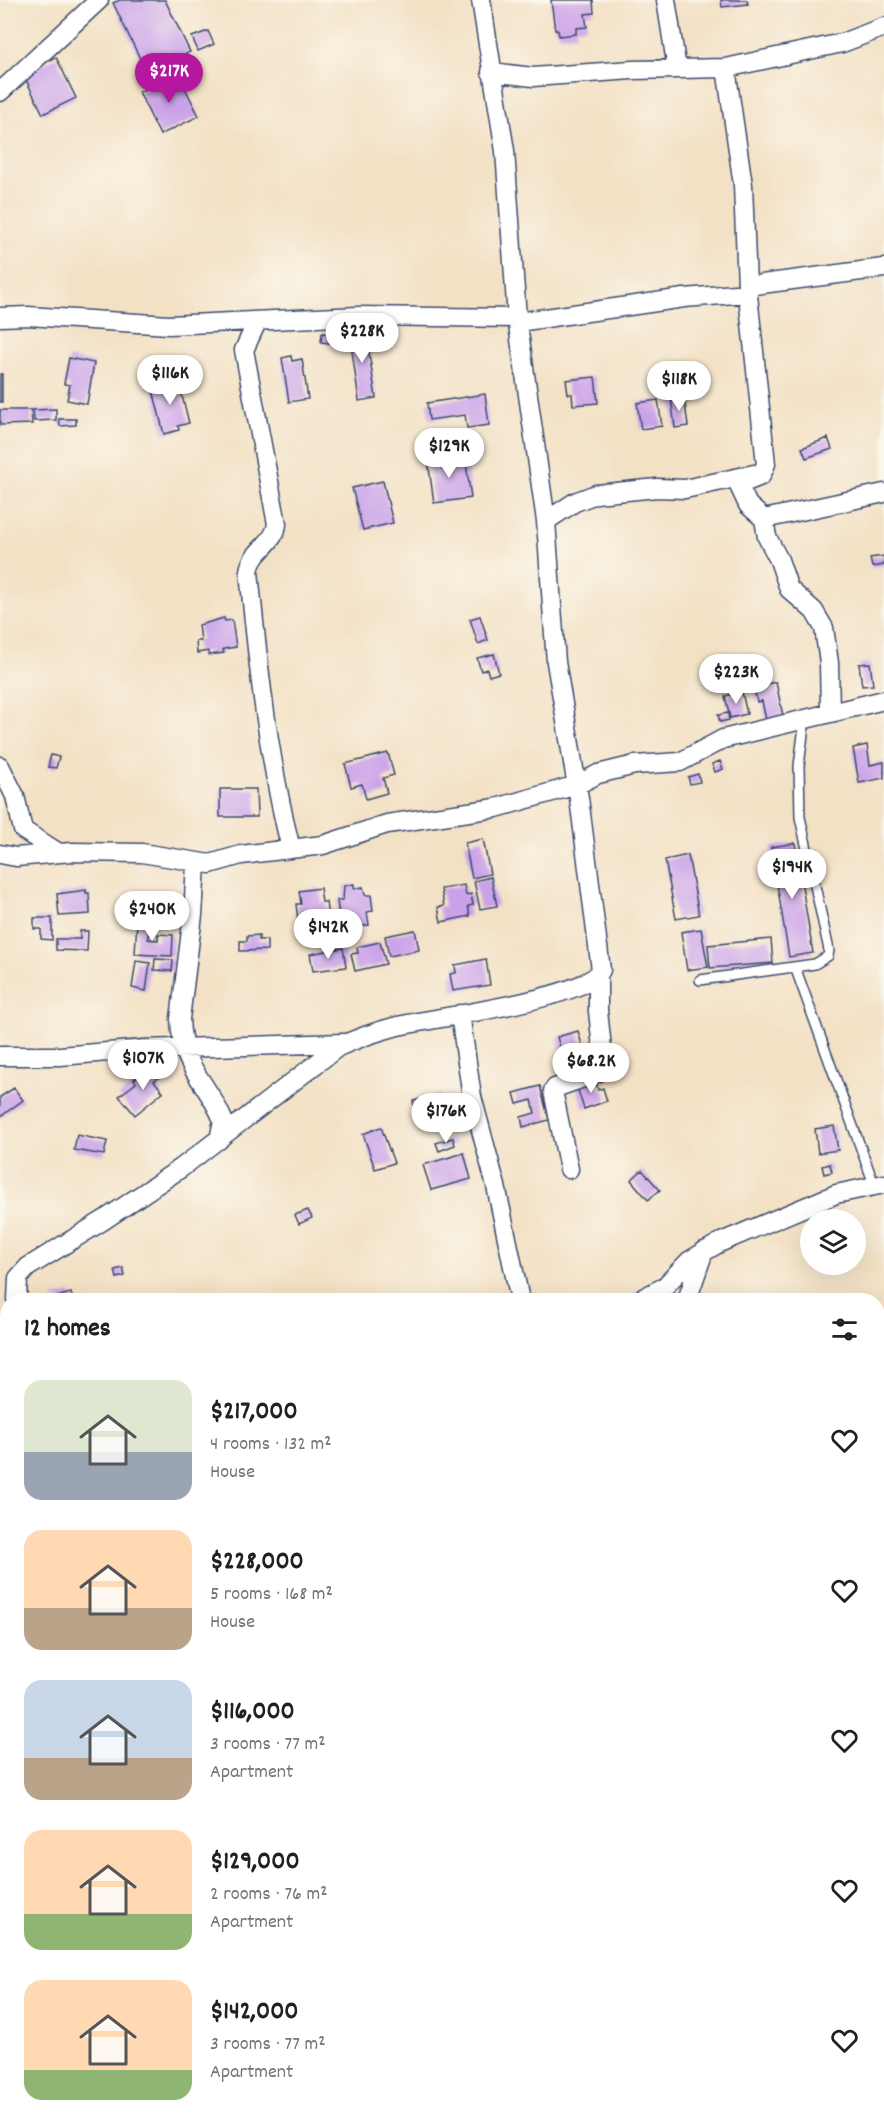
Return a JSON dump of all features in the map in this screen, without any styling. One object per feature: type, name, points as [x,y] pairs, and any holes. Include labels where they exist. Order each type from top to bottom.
[{"type":"street","points":[[0,92],[99,0]]},
{"type":"street","points":[[481,0],[505,151],[518,320],[546,521],[556,662],[577,785],[602,964],[598,975],[598,1011],[603,1057],[601,1068],[597,1073],[557,1087],[553,1091],[569,1169]]},
{"type":"street","points":[[666,0],[677,69]]},
{"type":"street","points":[[491,72],[533,77],[726,68],[842,43],[884,27]]},
{"type":"street","points":[[726,68],[745,208],[748,289],[766,464],[764,472],[757,478],[741,484],[740,488],[748,506],[764,519],[767,537],[779,560],[789,589],[814,611],[824,628],[829,663],[830,712]]},
{"type":"street","points":[[0,317],[28,316],[169,326],[358,316],[518,320],[748,289],[884,267]]},
{"type":"street","points":[[256,322],[244,350],[277,524],[275,535],[253,557],[249,571],[269,752],[291,849]]},
{"type":"street","points":[[546,521],[575,502],[596,495],[657,488],[685,489],[764,472]]},
{"type":"street","points":[[764,519],[884,493]]},
{"type":"street","points":[[0,854],[16,857],[59,853],[150,854],[196,864],[210,864],[241,855],[323,845],[387,824],[496,808],[577,785],[598,774],[635,765],[680,762],[723,739],[884,700]]},
{"type":"street","points":[[0,766],[15,796],[22,828],[59,853]]},
{"type":"street","points":[[196,864],[193,915],[180,1019],[184,1048],[190,1067],[223,1120],[219,1140]]},
{"type":"street","points":[[0,1056],[60,1056],[184,1048],[346,1043],[396,1026],[511,1005],[587,983],[598,975]]},
{"type":"street","points":[[460,1014],[472,1097],[496,1186],[519,1293]]},
{"type":"street","points":[[17,1293],[18,1278],[28,1267],[104,1220],[219,1140],[346,1043]]},
{"type":"street","points":[[652,1293],[664,1287],[689,1261],[704,1251],[836,1194],[881,1188]]},
{"type":"street","points":[[689,1293],[704,1251]]},
{"type":"lane","points":[[700,980],[795,967],[825,960],[829,950],[800,817],[798,766],[805,718]]},
{"type":"lane","points":[[795,967],[881,1188]]},
{"type":"building","points":[[120,0],[165,0],[190,52],[147,73],[113,3]]},
{"type":"building","points":[[551,0],[593,0],[594,13],[585,14],[587,27],[576,28],[576,34],[559,36],[558,30],[555,30]]},
{"type":"building","points":[[721,0],[747,0],[748,4],[722,7]]},
{"type":"building","points":[[208,31],[214,44],[198,51],[192,37]]},
{"type":"building","points":[[56,57],[76,98],[43,114],[23,74]]},
{"type":"building","points":[[178,74],[199,116],[160,135],[139,92]]},
{"type":"building","points":[[365,327],[376,398],[359,401],[349,329]]},
{"type":"building","points":[[322,333],[331,334],[330,343],[321,342]]},
{"type":"building","points":[[291,356],[292,361],[302,359],[308,399],[289,402],[282,358]]},
{"type":"building","points":[[69,358],[94,363],[87,404],[67,400],[70,385],[64,384]]},
{"type":"building","points":[[0,374],[2,374],[2,402],[0,402]]},
{"type":"building","points":[[595,377],[598,403],[573,405],[572,394],[568,394],[566,380]]},
{"type":"building","points":[[178,380],[189,423],[178,426],[179,430],[164,434],[152,386]]},
{"type":"building","points":[[485,394],[489,425],[467,428],[465,415],[429,420],[427,403]]},
{"type":"building","points":[[684,396],[688,426],[675,428],[671,397]]},
{"type":"building","points":[[658,400],[662,426],[641,429],[637,403]]},
{"type":"building","points":[[56,409],[56,420],[34,421],[33,410]]},
{"type":"building","points":[[0,410],[31,410],[32,424],[0,425]]},
{"type":"building","points":[[59,419],[76,419],[76,425],[60,426]]},
{"type":"building","points":[[828,438],[832,449],[806,458],[802,448]]},
{"type":"building","points":[[465,456],[471,498],[434,503],[428,461]]},
{"type":"building","points":[[383,481],[393,523],[363,530],[352,488]]},
{"type":"building","points":[[884,556],[884,565],[872,567],[870,558]]},
{"type":"building","points":[[480,616],[488,640],[478,644],[470,619]]},
{"type":"building","points":[[224,618],[225,621],[232,620],[236,647],[223,649],[224,653],[209,655],[208,651],[197,653],[196,641],[201,641],[199,625]]},
{"type":"building","points":[[494,654],[499,673],[489,676],[487,669],[481,671],[477,658]]},
{"type":"building","points":[[870,663],[873,685],[862,686],[859,664]]},
{"type":"building","points":[[776,682],[783,716],[766,720],[762,701],[757,702],[754,687]]},
{"type":"building","points":[[742,692],[747,714],[730,718],[725,696]]},
{"type":"building","points":[[728,713],[729,720],[720,722],[718,715]]},
{"type":"building","points":[[867,745],[870,765],[884,762],[884,778],[859,783],[853,748]]},
{"type":"building","points":[[388,753],[394,775],[383,778],[387,793],[366,799],[362,784],[351,787],[345,764]]},
{"type":"building","points":[[51,755],[59,757],[56,768],[48,767]]},
{"type":"building","points":[[720,761],[723,769],[715,772],[712,764]]},
{"type":"building","points":[[698,774],[700,782],[690,784],[688,777]]},
{"type":"building","points":[[220,789],[256,789],[257,817],[220,817]]},
{"type":"building","points":[[483,839],[490,874],[472,878],[465,843]]},
{"type":"building","points":[[795,843],[813,953],[789,957],[771,847]]},
{"type":"building","points":[[688,855],[699,915],[676,919],[665,860]]},
{"type":"building","points":[[491,877],[497,906],[480,909],[474,881]]},
{"type":"building","points":[[354,884],[354,889],[363,887],[365,895],[371,895],[373,911],[367,912],[369,925],[347,928],[345,915],[339,916],[337,900],[343,900],[344,886]]},
{"type":"building","points":[[464,885],[466,895],[471,894],[473,905],[468,906],[470,916],[441,922],[438,907],[444,906],[441,889]]},
{"type":"building","points":[[320,888],[322,902],[326,902],[328,918],[324,919],[326,931],[304,933],[303,920],[298,921],[296,904],[301,904],[299,891]]},
{"type":"building","points":[[86,890],[86,893],[89,893],[90,914],[59,916],[57,894]]},
{"type":"building","points":[[34,918],[52,918],[52,940],[41,939],[41,929],[34,929]]},
{"type":"building","points":[[137,921],[149,922],[148,939],[158,940],[158,934],[173,935],[172,956],[135,954]]},
{"type":"building","points":[[701,929],[708,967],[687,970],[681,932]]},
{"type":"building","points":[[415,930],[419,950],[389,956],[385,936]]},
{"type":"building","points":[[80,931],[88,931],[87,951],[56,950],[56,939],[80,939]]},
{"type":"building","points":[[259,935],[259,940],[267,940],[267,950],[240,951],[240,941],[247,941],[247,936]]},
{"type":"building","points":[[771,939],[773,963],[710,968],[708,945]]},
{"type":"building","points":[[380,942],[386,964],[355,971],[351,954],[358,953],[357,947]]},
{"type":"building","points":[[343,948],[346,967],[313,971],[310,954]]},
{"type":"building","points":[[155,959],[173,960],[172,971],[154,970]]},
{"type":"building","points":[[486,959],[490,985],[453,991],[450,974],[456,973],[455,965]]},
{"type":"building","points":[[136,961],[150,963],[146,991],[132,988]]},
{"type":"building","points":[[578,1031],[588,1066],[567,1072],[557,1037]]},
{"type":"building","points":[[155,1066],[162,1075],[154,1081],[163,1092],[135,1115],[119,1096],[136,1083],[134,1079]]},
{"type":"building","points":[[595,1078],[598,1090],[603,1088],[607,1101],[584,1109],[576,1084]]},
{"type":"building","points":[[540,1086],[549,1120],[523,1127],[521,1117],[535,1113],[532,1100],[517,1104],[514,1093]]},
{"type":"building","points":[[14,1088],[23,1100],[0,1117],[0,1097]]},
{"type":"building","points":[[439,1095],[442,1104],[429,1107],[431,1113],[421,1116],[419,1110],[415,1111],[413,1101]]},
{"type":"building","points":[[834,1126],[838,1150],[818,1153],[815,1129]]},
{"type":"building","points":[[381,1127],[394,1163],[375,1169],[363,1134]]},
{"type":"building","points":[[77,1135],[107,1141],[104,1155],[74,1150]]},
{"type":"building","points":[[453,1138],[455,1145],[439,1151],[436,1143]]},
{"type":"building","points":[[464,1153],[471,1179],[431,1190],[423,1165]]},
{"type":"building","points":[[830,1164],[832,1172],[824,1174],[822,1166]]},
{"type":"building","points":[[642,1170],[660,1190],[648,1200],[631,1180]]},
{"type":"building","points":[[308,1210],[312,1218],[299,1224],[295,1215]]},
{"type":"building","points":[[123,1268],[125,1276],[117,1278],[115,1270]]}]
